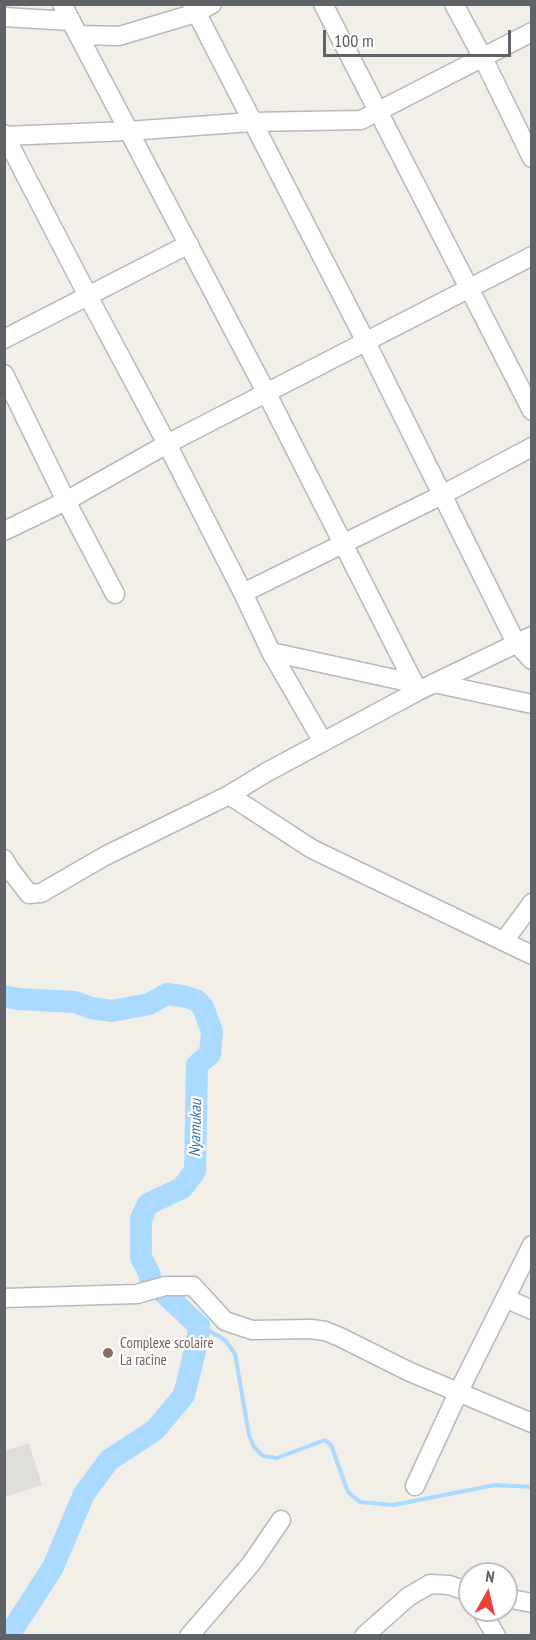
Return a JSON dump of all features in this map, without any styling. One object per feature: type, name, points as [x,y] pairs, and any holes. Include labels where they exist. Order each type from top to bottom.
[{"type":"street","points":[[62,4],[344,543],[422,686]]},
{"type":"street","points":[[323,4],[531,411]]},
{"type":"street","points":[[454,4],[531,158]]},
{"type":"street","points":[[4,17],[120,36],[200,7],[251,123],[366,342],[442,495],[524,640],[531,660]]},
{"type":"street","points":[[323,742],[271,652],[167,444],[5,136],[251,123],[361,120],[531,32]]},
{"type":"street","points":[[4,339],[189,244]]},
{"type":"street","points":[[4,531],[66,501],[167,444],[531,256]]},
{"type":"street","points":[[4,374],[66,501],[115,594]]},
{"type":"street","points":[[243,593],[442,495],[531,447]]},
{"type":"street","points":[[4,860],[30,894],[40,893],[105,856],[229,795],[422,686],[524,640]]},
{"type":"street","points":[[271,652],[422,686],[531,704]]},
{"type":"street","points":[[229,795],[312,849],[531,955]]},
{"type":"street","points":[[504,941],[531,903]]},
{"type":"street","points":[[415,1486],[531,1245]]},
{"type":"street","points":[[4,1298],[137,1294],[165,1286],[193,1286],[225,1321],[252,1329],[324,1331],[410,1372],[531,1423]]},
{"type":"street","points":[[507,1299],[531,1310]]},
{"type":"street","points":[[189,1635],[251,1564],[280,1520]]},
{"type":"street","points":[[364,1635],[408,1598],[430,1584],[449,1585],[458,1589]]},
{"type":"street","points":[[488,1622],[496,1635]]},
{"type":"shaded area","points":[[29,1443],[42,1485],[5,1497],[5,1451]]},
{"type":"waterway","name":"Nyamukau","points":[[4,996],[18,999],[75,1002],[91,1008],[112,1011],[149,1004],[167,994],[182,996],[196,1000],[203,1007],[212,1031],[210,1054],[197,1065],[195,1171],[182,1188],[148,1204],[141,1219],[141,1257],[150,1275],[150,1280],[199,1326],[184,1395],[155,1430],[109,1460],[84,1494],[53,1567],[7,1636]]},
{"type":"waterway","points":[[199,1326],[225,1340],[235,1354],[249,1435],[254,1447],[263,1456],[277,1458],[325,1440],[331,1445],[348,1492],[360,1502],[393,1505],[495,1485],[532,1487]]},
{"type":"place","name":"Complexe scolaire La racine","points":[[108,1353]]}]
